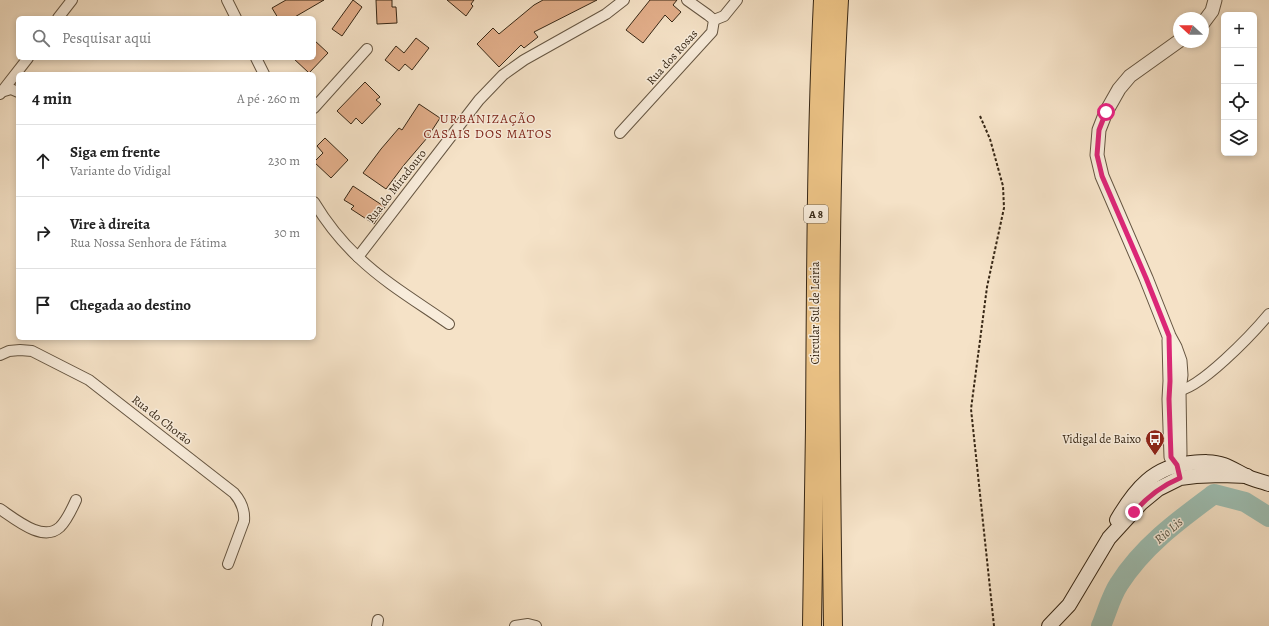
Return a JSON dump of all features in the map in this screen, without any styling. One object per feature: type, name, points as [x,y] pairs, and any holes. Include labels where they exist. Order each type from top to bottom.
[{"type":"highway","name":"Circular Sul de Leiria","points":[[823,0],[815,258],[822,427],[833,626]]},
{"type":"highway","name":"Circular Sul de Leiria","points":[[812,626],[831,258],[836,57],[839,0]]},
{"type":"main road","points":[[1050,626],[1069,605],[1109,538],[1123,509],[1139,488],[1157,473],[1177,465],[1198,462],[1214,463],[1237,470],[1247,476],[1269,484]]},
{"type":"main road","points":[[1177,465],[1180,478]]},
{"type":"main road","points":[[1109,538],[1149,496],[1158,489],[1180,478],[1221,475],[1247,476]]},
{"type":"street","points":[[60,16],[72,0]]},
{"type":"street","points":[[227,0],[235,16]]},
{"type":"street","name":"Rua do Miradouro","points":[[358,257],[479,100],[503,75],[524,60],[606,14],[624,0]]},
{"type":"street","points":[[686,0],[714,20],[724,16],[737,0]]},
{"type":"street","points":[[1209,15],[1212,11],[1215,0]]},
{"type":"street","name":"Rua dos Rosas","points":[[620,133],[712,32],[714,20]]},
{"type":"street","points":[[1173,45],[1130,76],[1119,89],[1106,112],[1099,130],[1097,155],[1102,176],[1169,336],[1180,454],[1177,465]]},
{"type":"street","points":[[316,106],[367,49]]},
{"type":"street","points":[[17,72],[26,60]]},
{"type":"street","points":[[257,60],[263,72]]},
{"type":"street","points":[[1,93],[16,74]]},
{"type":"street","points":[[1,93],[11,89],[16,91]]},
{"type":"street","points":[[316,205],[337,236],[358,257],[406,294],[449,324]]},
{"type":"street","points":[[1174,391],[1193,384],[1215,369],[1252,334],[1269,314]]},
{"type":"street","name":"Rua do Chorão","points":[[0,355],[9,351],[20,350],[32,352],[89,380],[234,493],[242,503],[245,515],[228,564]]},
{"type":"street","points":[[0,509],[36,531],[47,533],[61,526],[76,500]]},
{"type":"street","points":[[515,626],[528,624],[536,626]]},
{"type":"path","points":[[980,116],[990,139],[1003,186],[1004,208],[987,287],[971,409],[994,626]]},
{"type":"building","points":[[286,0],[324,0],[296,16],[277,16],[272,8]]},
{"type":"building","points":[[353,0],[362,7],[342,36],[332,29]]},
{"type":"building","points":[[376,0],[392,0],[392,7],[396,7],[397,23],[377,24]]},
{"type":"building","points":[[447,0],[474,0],[471,4],[473,6],[466,16]]},
{"type":"building","points":[[543,0],[597,0],[534,32],[538,37],[524,48],[521,45],[499,67],[477,44],[493,28],[499,34],[534,5]]},
{"type":"building","points":[[650,0],[677,0],[673,5],[681,12],[672,22],[665,15],[643,43],[626,30]]},
{"type":"building","points":[[416,38],[429,48],[412,70],[405,64],[399,71],[385,60],[396,46],[404,53]]},
{"type":"building","points":[[316,42],[328,53],[310,72],[308,72],[295,60],[316,60]]},
{"type":"building","points":[[365,82],[380,97],[376,100],[381,104],[362,124],[356,118],[351,124],[337,111]]},
{"type":"building","points":[[419,104],[440,118],[427,138],[386,189],[363,173],[399,128],[402,130]]},
{"type":"building","points":[[325,138],[348,160],[331,178],[316,164],[316,160],[323,153],[317,146]]},
{"type":"building","points":[[353,186],[385,207],[374,224],[351,209],[354,206],[344,200]]},
{"type":"waterway","name":"Rio Lis","points":[[1101,626],[1116,589],[1139,558],[1162,534],[1214,494],[1245,502],[1269,517]]},
{"type":"place","name":"Vidigal de Baixo","points":[[1155,456]]},
{"type":"district","name":"URBANIZAÇÃO CASAIS DOS MATOS","points":[[488,126]]},
{"type":"route","points":[[1106,112],[1099,130],[1097,155],[1102,176],[1169,336],[1171,457],[1177,465],[1180,478],[1158,489],[1141,503],[1134,512]]}]
